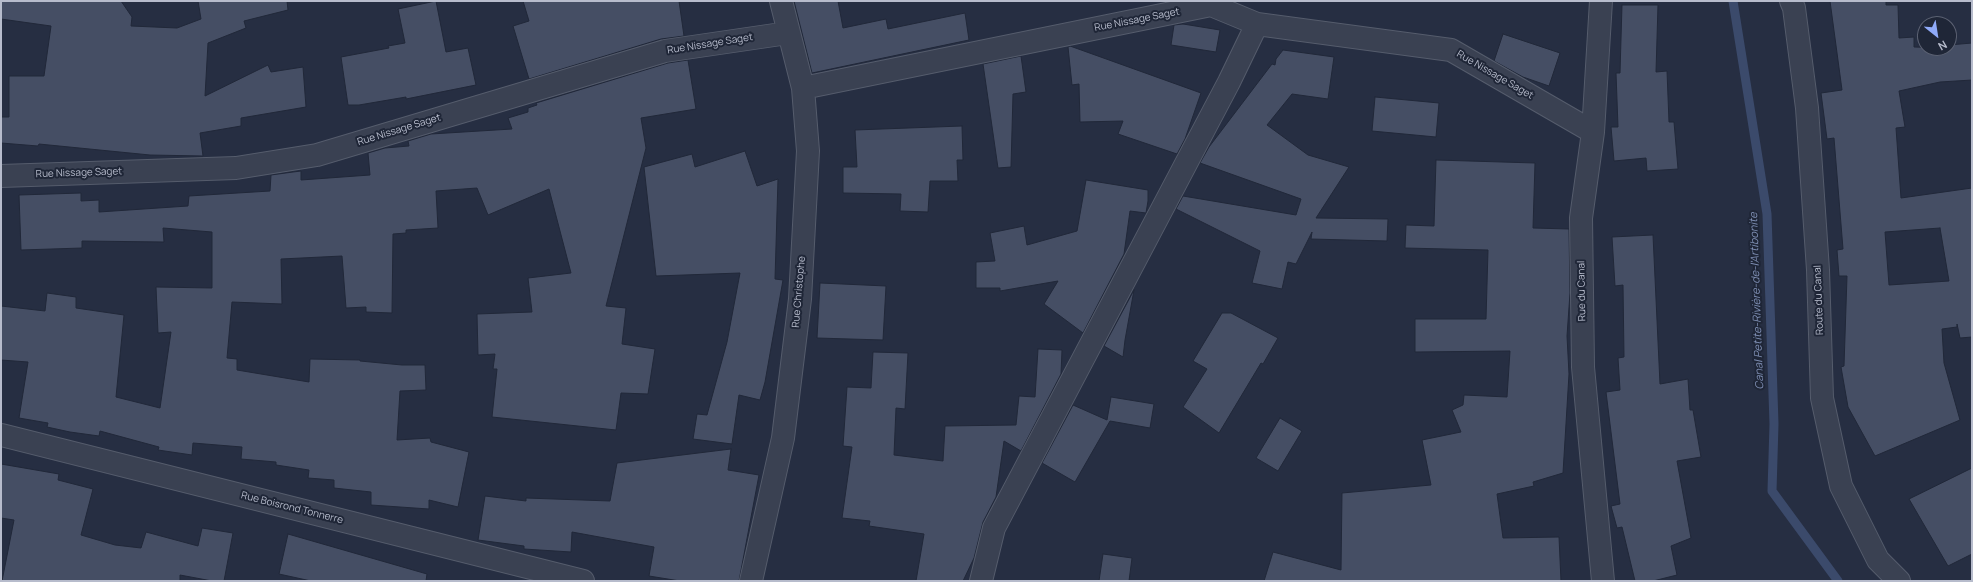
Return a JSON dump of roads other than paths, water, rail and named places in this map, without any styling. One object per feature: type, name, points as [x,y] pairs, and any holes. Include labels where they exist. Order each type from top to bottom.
[{"type":"street","name":"Rue Christophe","points":[[751,581],[783,438],[800,299],[808,151],[803,88],[781,1]]},
{"type":"street","name":"Rue du Canal","points":[[1601,1],[1593,132],[1581,218],[1583,367],[1603,581]]},
{"type":"street","name":"Route du Canal","points":[[1791,1],[1794,8],[1808,108],[1818,270],[1822,398],[1841,486],[1878,560],[1899,581]]},
{"type":"street","name":"Rue Nissage Saget","points":[[803,88],[1211,5],[1257,24],[1451,50],[1593,132]]},
{"type":"street","points":[[981,581],[994,528],[1229,82],[1257,24]]},
{"type":"street","name":"Rue Nissage Saget","points":[[1,176],[236,168],[317,155],[665,51],[788,33]]},
{"type":"street","name":"Rue Boisrond Tonnerre","points":[[1,435],[583,581]]},
{"type":"waterway","name":"Canal Petite-Rivière-de-l'Artibonite","points":[[1733,1],[1767,214],[1774,424],[1772,491],[1838,581]]}]
